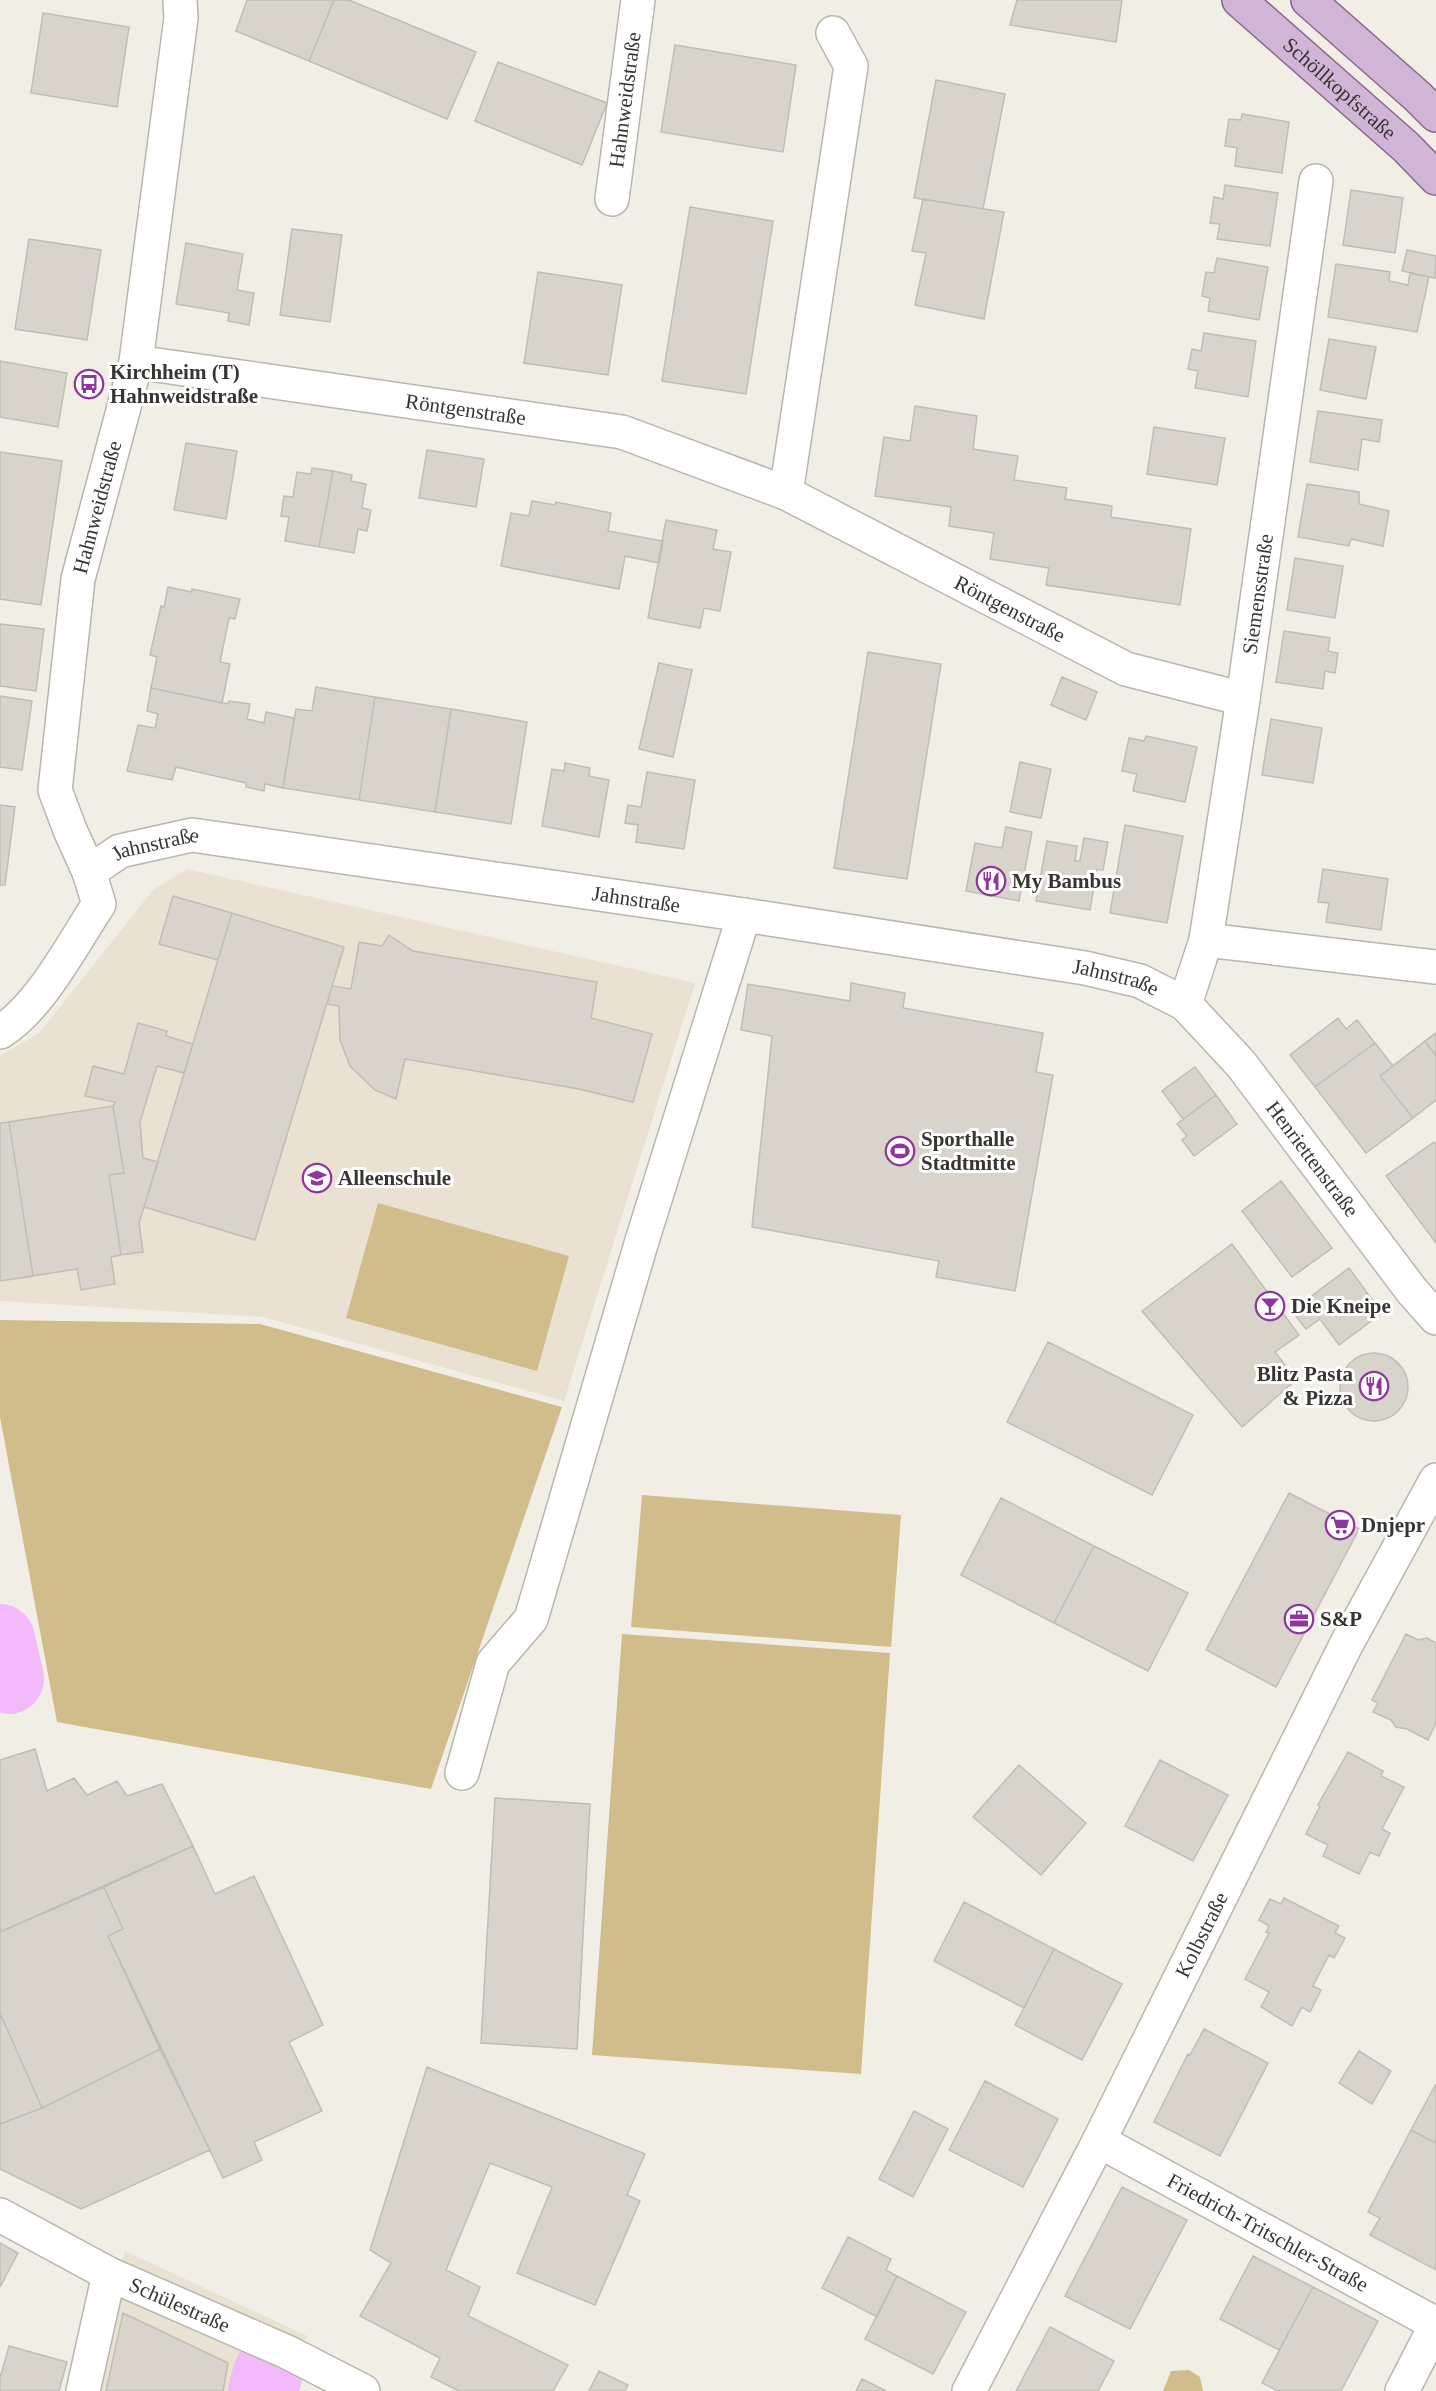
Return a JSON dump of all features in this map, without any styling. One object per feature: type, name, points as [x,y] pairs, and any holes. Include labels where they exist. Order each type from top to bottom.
[{"type":"main road","name":"Schöllkopfstraße","points":[[1239,0],[1406,147],[1436,178]]},
{"type":"main road","points":[[1308,0],[1436,115]]},
{"type":"street","name":"Hahnweidstraße","points":[[0,1032],[19,1018],[40,993],[99,904],[89,873],[55,790],[78,579],[136,362],[181,18],[180,0]]},
{"type":"street","name":"Hahnweidstraße","points":[[612,199],[638,0]]},
{"type":"street","points":[[786,494],[851,66],[833,33]]},
{"type":"street","name":"Siemensstraße","points":[[1185,1004],[1206,940],[1243,699],[1316,181]]},
{"type":"street","name":"Röntgenstraße","points":[[136,362],[622,432],[786,494],[1126,669],[1243,699]]},
{"type":"street","name":"Jahnstraße","points":[[89,873],[120,850],[192,835],[744,915],[1085,968],[1140,981],[1185,1004]]},
{"type":"street","points":[[462,1773],[493,1663],[531,1619],[641,1244],[744,915]]},
{"type":"street","points":[[1206,940],[1436,967]]},
{"type":"street","name":"Henriettenstraße","points":[[1185,1004],[1242,1064],[1412,1291],[1436,1318]]},
{"type":"street","name":"Kolbstraße","points":[[969,2391],[1099,2141],[1347,1643],[1436,1480]]},
{"type":"street","name":"Friedrich-Tritschler-Straße","points":[[1099,2141],[1436,2325]]},
{"type":"street","name":"Schülestraße","points":[[0,2215],[109,2274],[287,2352],[363,2391]]},
{"type":"street","points":[[83,2391],[109,2274]]},
{"type":"street","points":[[1402,2391],[1436,2325]]},
{"type":"shaded area","name":"Alleenschule","points":[[187,869],[695,983],[564,1401],[263,1317],[0,1301],[0,1056],[39,1033],[153,890]]},
{"type":"shaded area","points":[[378,1203],[569,1256],[537,1371],[346,1318]]},
{"type":"shaded area","points":[[0,1320],[260,1324],[562,1407],[431,1789],[57,1722],[0,1417]]},
{"type":"shaded area","points":[[642,1495],[901,1515],[891,1647],[631,1627]]},
{"type":"shaded area","points":[[622,1634],[890,1653],[861,2074],[592,2055]]},
{"type":"shaded area","points":[[125,2251],[307,2336],[289,2391],[94,2391]]},
{"type":"shaded area","points":[[1189,2370],[1200,2377],[1203,2391],[1163,2391],[1171,2371]]},
{"type":"building","points":[[247,0],[334,0],[309,61],[236,31]]},
{"type":"building","points":[[334,0],[349,0],[476,52],[447,119],[309,61]]},
{"type":"building","points":[[1017,0],[1122,0],[1116,42],[1010,25]]},
{"type":"building","points":[[43,13],[129,27],[117,107],[31,93]]},
{"type":"building","points":[[675,45],[796,65],[783,152],[661,132]]},
{"type":"building","points":[[498,62],[607,103],[582,165],[475,121]]},
{"type":"building","points":[[936,80],[1005,94],[983,209],[914,198]]},
{"type":"building","points":[[1242,114],[1289,122],[1282,173],[1235,166],[1237,148],[1225,146],[1229,119],[1241,120]]},
{"type":"building","points":[[1225,185],[1278,193],[1270,246],[1217,239],[1220,224],[1210,223],[1214,197],[1223,199]]},
{"type":"building","points":[[1351,190],[1403,198],[1395,253],[1343,245]]},
{"type":"building","points":[[923,199],[1004,212],[984,319],[915,305],[926,253],[912,251]]},
{"type":"building","points":[[690,207],[773,221],[746,394],[662,381]]},
{"type":"building","points":[[292,229],[342,235],[330,322],[280,315]]},
{"type":"building","points":[[29,239],[101,250],[87,340],[15,329]]},
{"type":"building","points":[[186,243],[243,254],[237,290],[254,293],[249,325],[228,321],[229,313],[176,304]]},
{"type":"building","points":[[1407,250],[1436,256],[1435,278],[1402,271]]},
{"type":"building","points":[[1217,258],[1268,267],[1259,320],[1208,311],[1210,298],[1202,296],[1206,272],[1214,273]]},
{"type":"building","points":[[1336,264],[1390,272],[1389,281],[1408,285],[1410,273],[1429,277],[1417,332],[1328,317]]},
{"type":"building","points":[[538,272],[622,285],[608,375],[524,363]]},
{"type":"building","points":[[1204,333],[1256,341],[1248,397],[1195,388],[1198,371],[1188,369],[1192,349],[1201,351]]},
{"type":"building","points":[[1329,339],[1376,347],[1366,399],[1320,390]]},
{"type":"building","points":[[0,361],[67,373],[58,427],[0,417]]},
{"type":"building","points":[[915,406],[977,416],[973,449],[1018,456],[1014,480],[1067,488],[1065,499],[1112,506],[1111,517],[1191,529],[1180,605],[1046,585],[1049,568],[990,559],[994,533],[949,526],[951,507],[875,496],[884,437],[910,441]]},
{"type":"building","points":[[1318,411],[1382,420],[1379,442],[1362,439],[1358,470],[1310,462]]},
{"type":"building","points":[[1154,427],[1225,438],[1217,485],[1147,474]]},
{"type":"building","points":[[186,443],[237,451],[226,519],[174,510]]},
{"type":"building","points":[[427,450],[484,459],[476,507],[419,498]]},
{"type":"building","points":[[0,452],[62,461],[41,605],[0,599]]},
{"type":"building","points":[[312,468],[333,471],[319,547],[285,541],[289,517],[281,516],[284,496],[293,497],[297,472],[311,474]]},
{"type":"building","points":[[333,471],[352,475],[351,481],[366,484],[362,508],[371,510],[367,531],[358,529],[354,553],[319,547]]},
{"type":"building","points":[[1307,484],[1359,492],[1359,504],[1389,511],[1383,546],[1351,539],[1349,546],[1298,537]]},
{"type":"building","points":[[532,501],[555,505],[556,502],[611,513],[608,531],[663,541],[659,563],[625,556],[619,589],[501,566],[511,513],[529,516]]},
{"type":"building","points":[[666,520],[717,530],[713,549],[731,552],[720,611],[704,608],[700,628],[648,618]]},
{"type":"building","points":[[1295,558],[1343,566],[1335,618],[1287,610]]},
{"type":"building","points":[[168,587],[192,592],[192,589],[240,599],[235,619],[229,618],[220,662],[230,664],[222,703],[151,688],[157,657],[150,655],[161,606],[164,607]]},
{"type":"building","points":[[0,624],[44,629],[36,691],[0,686]]},
{"type":"building","points":[[1284,631],[1330,638],[1328,651],[1338,653],[1335,673],[1325,671],[1323,689],[1276,682]]},
{"type":"building","points":[[868,652],[941,664],[907,879],[834,868]]},
{"type":"building","points":[[659,663],[692,670],[673,757],[639,749]]},
{"type":"building","points":[[1062,677],[1097,692],[1086,720],[1051,705]]},
{"type":"building","points":[[316,687],[375,697],[359,800],[283,788],[296,709],[312,711]]},
{"type":"building","points":[[151,688],[228,704],[229,701],[250,704],[247,719],[264,723],[266,712],[294,718],[283,788],[265,784],[264,791],[246,787],[246,783],[176,767],[172,780],[127,771],[138,725],[155,728],[158,714],[147,711]]},
{"type":"building","points":[[0,696],[32,701],[22,770],[0,767]]},
{"type":"building","points":[[375,697],[451,709],[435,812],[359,800]]},
{"type":"building","points":[[451,709],[527,722],[511,824],[435,812]]},
{"type":"building","points":[[1271,719],[1322,728],[1313,783],[1262,775]]},
{"type":"building","points":[[1146,736],[1197,747],[1185,802],[1133,791],[1137,774],[1122,771],[1129,738],[1144,741]]},
{"type":"building","points":[[1020,762],[1051,769],[1041,818],[1010,812]]},
{"type":"building","points":[[565,763],[590,768],[589,776],[609,780],[599,837],[542,826],[552,769],[564,771]]},
{"type":"building","points":[[647,772],[695,780],[684,849],[636,842],[638,825],[625,823],[628,805],[641,807]]},
{"type":"building","points":[[0,805],[15,807],[5,885],[0,885]]},
{"type":"building","points":[[1125,825],[1183,836],[1167,923],[1110,913]]},
{"type":"building","points":[[1006,827],[1032,832],[1019,901],[966,891],[975,843],[1002,848]]},
{"type":"building","points":[[1084,838],[1108,842],[1103,870],[1097,869],[1090,910],[1036,901],[1047,841],[1077,846],[1075,861],[1080,861]]},
{"type":"building","points":[[1323,869],[1388,879],[1381,930],[1326,922],[1329,903],[1318,902]]},
{"type":"building","points":[[173,896],[232,913],[218,960],[159,944]]},
{"type":"building","name":"Alleenschule","points":[[232,913],[344,947],[255,1240],[144,1207]]},
{"type":"building","points":[[389,935],[413,951],[597,982],[591,1018],[652,1034],[633,1102],[579,1089],[405,1059],[396,1099],[375,1090],[350,1066],[340,1040],[339,1006],[327,1004],[332,986],[351,989],[359,942],[382,946]]},
{"type":"building","name":"Sporthalle Stadtmitte","points":[[851,983],[905,993],[903,1008],[1043,1033],[1036,1072],[1053,1075],[1015,1291],[936,1277],[939,1261],[752,1227],[772,1036],[741,1030],[748,984],[850,1001]]},
{"type":"building","points":[[1338,1018],[1346,1029],[1357,1020],[1375,1043],[1315,1087],[1290,1055]]},
{"type":"building","points":[[138,1023],[167,1031],[166,1036],[193,1044],[184,1073],[157,1066],[140,1122],[143,1158],[158,1162],[139,1223],[143,1252],[121,1255],[109,1175],[124,1173],[113,1106],[115,1102],[85,1096],[93,1066],[124,1074]]},
{"type":"building","points":[[1436,1033],[1436,1056],[1425,1041]]},
{"type":"building","points":[[1425,1041],[1436,1056],[1436,1100],[1413,1118],[1380,1076]]},
{"type":"building","points":[[1375,1043],[1393,1066],[1380,1076],[1413,1118],[1366,1153],[1315,1087]]},
{"type":"building","points":[[1195,1067],[1216,1095],[1183,1119],[1162,1091]]},
{"type":"building","points":[[1216,1095],[1237,1124],[1194,1156],[1182,1140],[1187,1136],[1177,1124]]},
{"type":"building","points":[[113,1106],[124,1173],[109,1175],[121,1255],[111,1257],[115,1284],[81,1290],[77,1269],[33,1276],[9,1122]]},
{"type":"building","points":[[9,1122],[33,1276],[0,1281],[0,1123]]},
{"type":"building","points":[[1434,1142],[1436,1144],[1436,1243],[1386,1176]]},
{"type":"building","points":[[1281,1181],[1332,1248],[1292,1277],[1242,1211]]},
{"type":"building","points":[[1232,1244],[1299,1335],[1275,1352],[1296,1380],[1242,1427],[1142,1311]]},
{"type":"building","points":[[1349,1268],[1382,1313],[1339,1345],[1320,1319],[1306,1329],[1295,1315],[1308,1305],[1305,1301]]},
{"type":"building","points":[[1048,1342],[1193,1415],[1152,1495],[1007,1422]]},
{"type":"building","name":"Blitz Pasta & Pizza","points":[[1367,1353],[1381,1353],[1393,1358],[1403,1368],[1408,1387],[1403,1406],[1393,1416],[1381,1421],[1367,1421],[1355,1416],[1345,1406],[1340,1394],[1340,1380],[1345,1368],[1355,1358]]},
{"type":"building","points":[[1289,1493],[1359,1529],[1276,1687],[1206,1650]]},
{"type":"building","points":[[1001,1498],[1094,1546],[1054,1623],[961,1575]]},
{"type":"building","points":[[1094,1546],[1188,1593],[1148,1671],[1054,1623]]},
{"type":"building","points":[[1406,1634],[1418,1640],[1427,1638],[1436,1643],[1436,1723],[1428,1740],[1407,1729],[1396,1727],[1391,1720],[1373,1712],[1378,1703],[1372,1700]]},
{"type":"building","points":[[35,1749],[47,1791],[74,1778],[87,1795],[117,1781],[127,1796],[162,1784],[193,1846],[0,1932],[0,1760]]},
{"type":"building","points":[[1348,1752],[1383,1771],[1381,1776],[1404,1787],[1382,1829],[1390,1833],[1379,1856],[1370,1852],[1359,1874],[1323,1856],[1328,1845],[1306,1834],[1320,1806],[1318,1805]]},
{"type":"building","points":[[1160,1760],[1228,1795],[1193,1861],[1125,1826]]},
{"type":"building","points":[[1019,1765],[1086,1823],[1041,1875],[973,1817]]},
{"type":"building","points":[[495,1798],[590,1804],[577,2049],[481,2043]]},
{"type":"building","points":[[193,1846],[215,1894],[254,1876],[323,2025],[289,2042],[322,2111],[254,2142],[262,2160],[223,2178],[108,1936],[123,1929],[104,1887]]},
{"type":"building","points":[[104,1887],[123,1929],[108,1936],[160,2049],[42,2108],[0,2013],[0,1932]]},
{"type":"building","points":[[1284,1898],[1339,1926],[1335,1933],[1345,1938],[1334,1958],[1329,1955],[1313,1986],[1321,1990],[1310,2012],[1302,2007],[1292,2026],[1261,2007],[1269,1992],[1245,1979],[1269,1933],[1266,1932],[1269,1926],[1259,1920],[1270,1899],[1281,1904]]},
{"type":"building","points":[[964,1902],[1054,1949],[1024,2008],[934,1961]]},
{"type":"building","points":[[1054,1949],[1122,1984],[1082,2060],[1015,2025]]},
{"type":"building","points":[[0,2013],[42,2108],[0,2124]]},
{"type":"building","points":[[1204,2029],[1268,2063],[1220,2156],[1154,2122],[1188,2054],[1190,2055]]},
{"type":"building","points":[[160,2049],[210,2150],[81,2209],[0,2169],[0,2124],[42,2108]]},
{"type":"building","points":[[1359,2051],[1391,2071],[1372,2104],[1339,2083]]},
{"type":"building","points":[[427,2067],[645,2154],[627,2195],[640,2201],[595,2305],[517,2273],[552,2187],[490,2163],[446,2270],[480,2287],[468,2316],[568,2365],[553,2391],[459,2391],[431,2377],[440,2358],[360,2316],[391,2263],[370,2250]]},
{"type":"building","points":[[985,2081],[1058,2119],[1023,2187],[949,2150]]},
{"type":"building","points":[[1436,2084],[1436,2143],[1411,2130]]},
{"type":"building","points":[[914,2111],[948,2129],[913,2197],[879,2179]]},
{"type":"building","points":[[1411,2130],[1436,2143],[1436,2270],[1370,2235],[1380,2218],[1368,2212]]},
{"type":"building","points":[[1122,2187],[1187,2220],[1130,2329],[1065,2296]]},
{"type":"building","points":[[848,2237],[891,2259],[886,2270],[897,2276],[877,2317],[822,2288]]},
{"type":"building","points":[[0,2243],[18,2253],[0,2287]]},
{"type":"building","points":[[1253,2256],[1313,2287],[1279,2350],[1220,2319]]},
{"type":"building","points":[[897,2276],[966,2312],[933,2374],[865,2339]]},
{"type":"building","points":[[1313,2287],[1378,2321],[1341,2391],[1278,2391],[1262,2383]]},
{"type":"building","points":[[123,2313],[228,2363],[223,2391],[106,2391]]},
{"type":"building","points":[[1050,2327],[1114,2361],[1098,2391],[1016,2391]]},
{"type":"building","points":[[9,2346],[67,2362],[59,2391],[0,2391],[0,2378]]},
{"type":"building","points":[[599,2371],[628,2385],[625,2391],[589,2391]]},
{"type":"building","points":[[862,2379],[886,2391],[856,2391]]},
{"type":"waterway","points":[[0,1639],[9,1679]]},
{"type":"waterway","points":[[263,2391],[268,2373]]},
{"type":"place","name":"Kirchheim (T) Hahnweidstraße","points":[[89,384]]},
{"type":"place","name":"My Bambus","points":[[991,881]]},
{"type":"place","name":"Sporthalle Stadtmitte","points":[[900,1151]]},
{"type":"place","name":"Alleenschule","points":[[317,1178]]},
{"type":"place","name":"Die Kneipe","points":[[1270,1306]]},
{"type":"place","name":"Blitz Pasta & Pizza","points":[[1374,1386]]},
{"type":"place","name":"Dnjepr","points":[[1340,1525]]},
{"type":"place","name":"S&P","points":[[1299,1619]]}]
